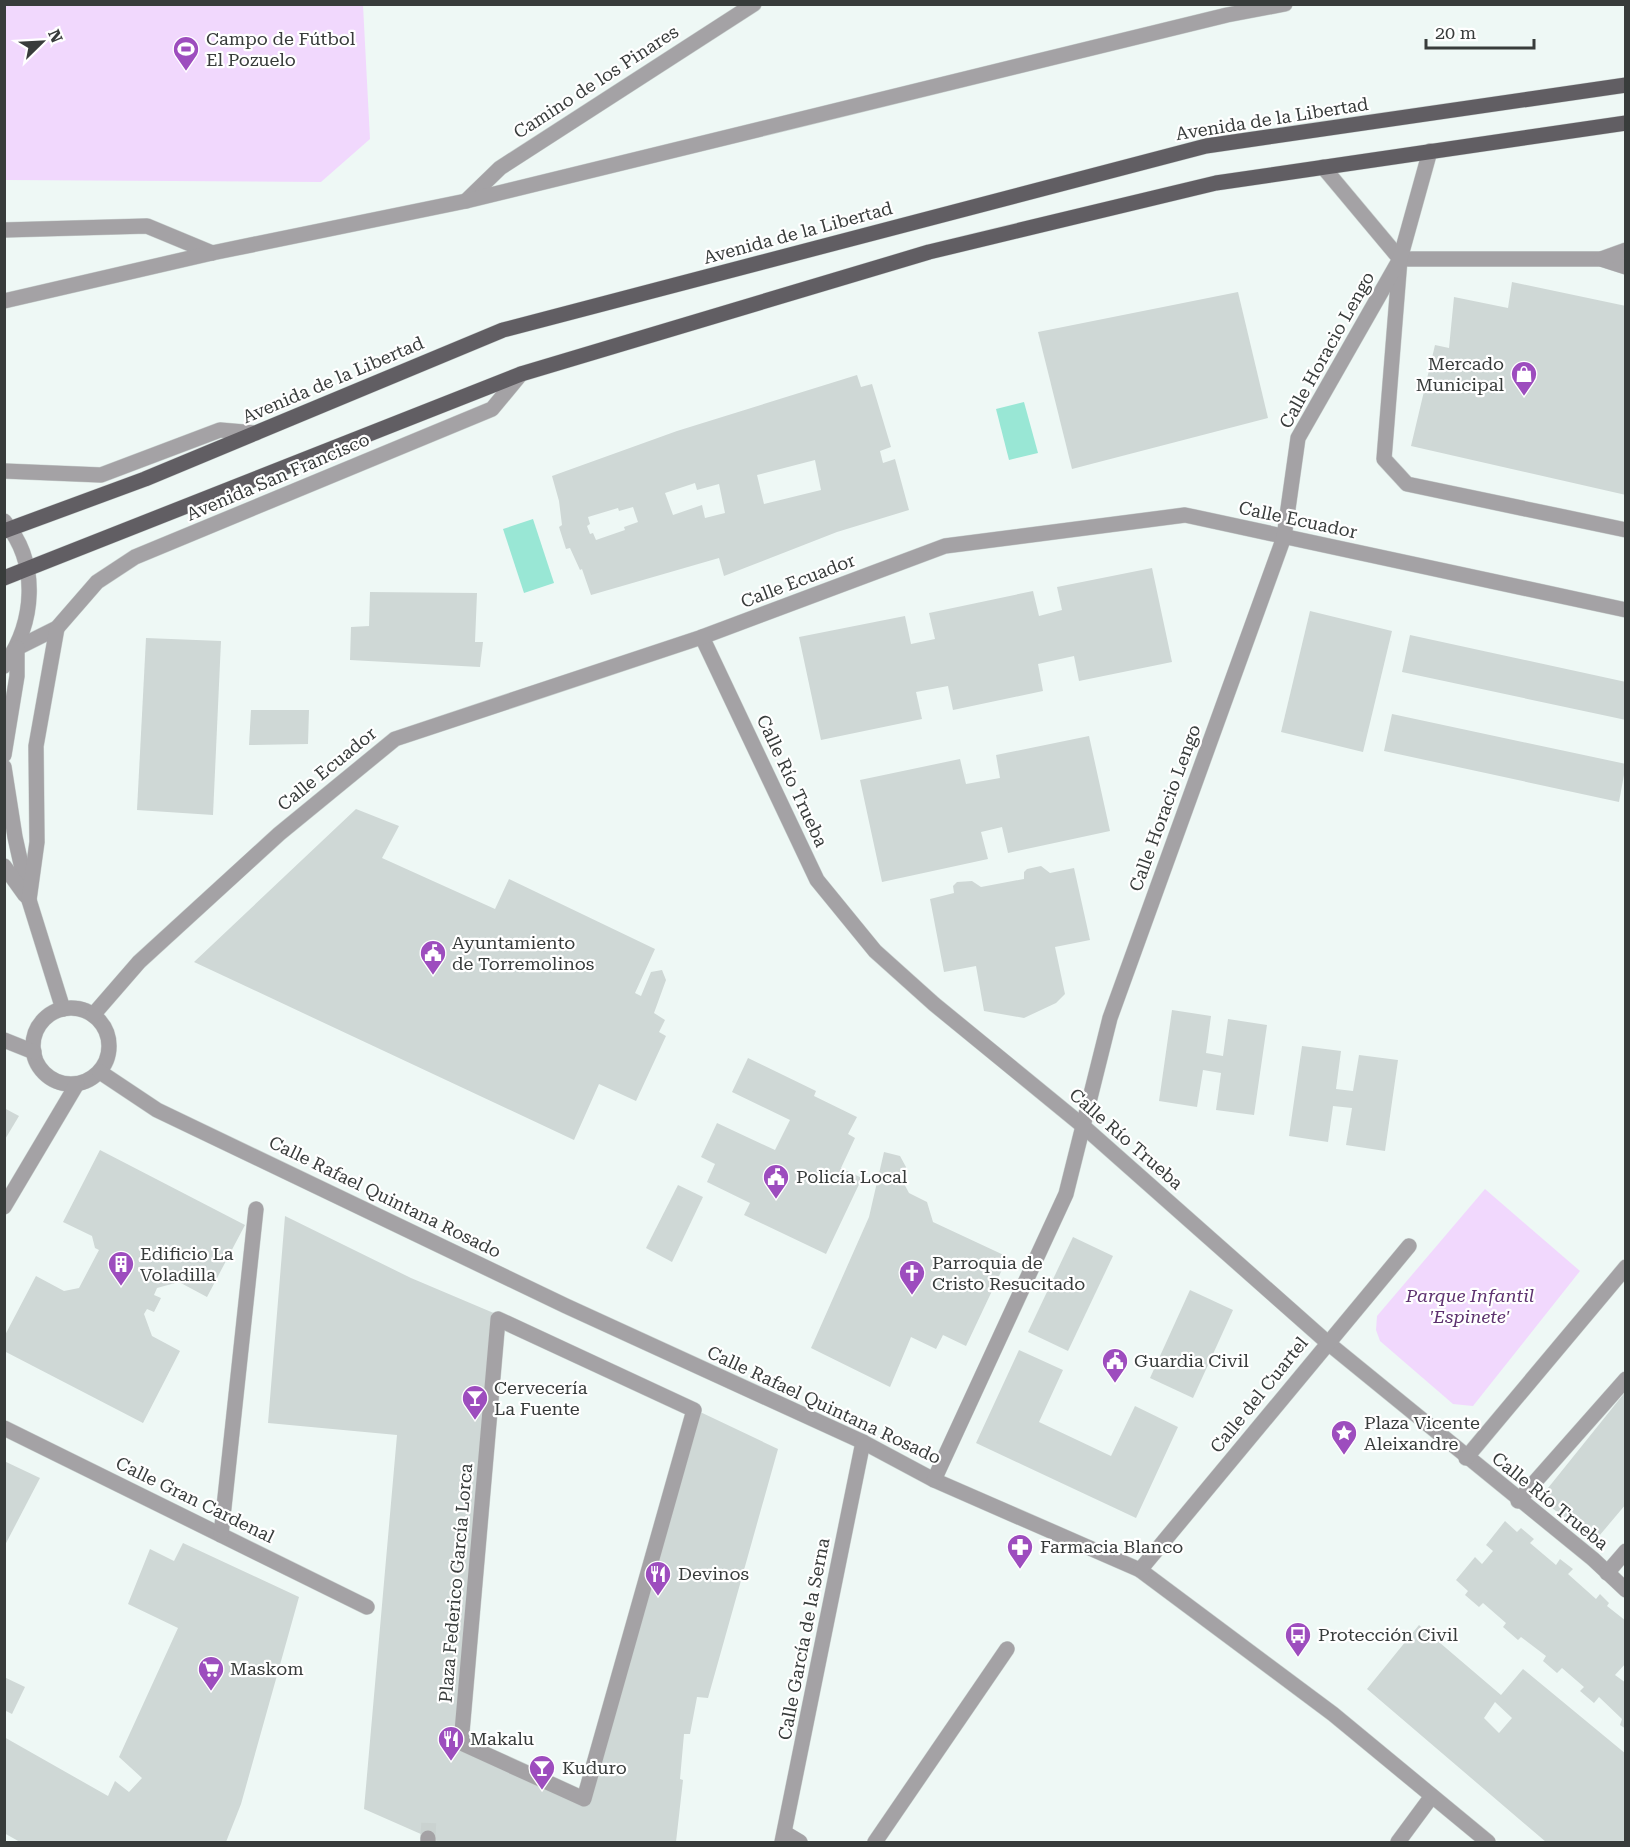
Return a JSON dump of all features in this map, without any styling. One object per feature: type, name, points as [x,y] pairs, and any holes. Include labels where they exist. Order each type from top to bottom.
[{"type":"main road","name":"Avenida de la Libertad","points":[[7,527],[145,480],[503,330],[1206,146],[1626,85]]},
{"type":"main road","points":[[4,578],[521,374],[929,252],[1216,183],[1626,123]]},
{"type":"street","name":"Camino de los Pinares","points":[[466,201],[500,168],[753,4]]},
{"type":"street","points":[[4,301],[212,253],[466,201],[1215,18],[1285,4]]},
{"type":"street","name":"Calle Horacio Lengo","points":[[934,1480],[1066,1194],[1110,1018],[1284,537],[1298,438],[1400,259],[1430,151]]},
{"type":"street","points":[[1323,167],[1400,259],[1384,459],[1407,484],[1626,530]]},
{"type":"street","points":[[4,230],[147,226],[212,253]]},
{"type":"street","points":[[1601,259],[1626,250]]},
{"type":"street","points":[[1400,259],[1601,259],[1626,267]]},
{"type":"street","points":[[4,296],[21,297]]},
{"type":"street","points":[[4,311],[21,297]]},
{"type":"street","name":"Avenida San Francisco","points":[[17,648],[57,628],[97,582],[135,557],[492,409],[521,374]]},
{"type":"street","points":[[4,471],[101,475],[220,430],[256,433]]},
{"type":"street","name":"Calle Ecuador","points":[[93,1015],[139,962],[279,834],[395,739],[702,638],[945,546],[1185,515],[1626,610]]},
{"type":"street","name":"Avenida de la Libertad","points":[[4,666],[17,648],[27,622],[30,595],[27,568],[7,527]]},
{"type":"street","points":[[29,900],[37,842],[36,746],[57,628]]},
{"type":"street","name":"Calle Río Trueba","points":[[702,638],[817,880],[875,951],[934,1004],[1083,1126],[1328,1343],[1626,1590]]},
{"type":"street","points":[[4,755],[16,676],[17,648]]},
{"type":"street","points":[[4,767],[15,837],[29,900],[63,1009]]},
{"type":"street","points":[[4,866],[29,900]]},
{"type":"street","points":[[74,1008],[93,1015],[108,1035],[109,1048],[100,1072],[91,1079],[77,1084],[57,1082],[46,1075],[34,1052],[34,1040],[38,1028],[46,1018],[63,1009],[74,1008]]},
{"type":"street","points":[[4,1040],[34,1052]]},
{"type":"street","name":"Calle Rafael Quintana Rosado","points":[[100,1072],[157,1110],[566,1306],[863,1442],[934,1480],[1140,1570],[1333,1714],[1488,1842]]},
{"type":"street","points":[[4,1207],[77,1084]]},
{"type":"street","points":[[221,1535],[256,1209]]},
{"type":"street","name":"Calle del Cuartel","points":[[1140,1570],[1409,1246]]},
{"type":"street","points":[[1466,1458],[1626,1267]]},
{"type":"street","name":"Plaza Federico García Lorca","points":[[498,1319],[694,1410],[584,1799],[461,1743],[498,1319]]},
{"type":"street","points":[[1518,1501],[1626,1379]]},
{"type":"street","name":"Calle Gran Cardenal","points":[[4,1428],[368,1608]]},
{"type":"street","name":"Calle García de la Serna","points":[[783,1838],[863,1442]]},
{"type":"street","points":[[1607,1573],[1626,1551]]},
{"type":"street","points":[[876,1842],[1007,1649]]},
{"type":"street","points":[[1398,1842],[1432,1796]]},
{"type":"street","points":[[783,1838],[800,1842]]},
{"type":"green space","name":"Campo de Fútbol El Pozuelo","points":[[4,5],[363,5],[370,139],[321,182],[5,180]]},
{"type":"green space","name":"Parque Infantil 'Espinete'","points":[[1485,1189],[1580,1271],[1473,1406],[1453,1404],[1380,1341],[1376,1330],[1377,1316]]},
{"type":"shaded area","points":[[1024,402],[1038,453],[1009,460],[996,409]]},
{"type":"shaded area","points":[[533,519],[554,583],[524,593],[503,529]]},
{"type":"building","name":"Mercado Municipal","points":[[1512,282],[1626,306],[1626,495],[1411,446],[1435,345],[1449,348],[1454,297],[1508,308]]},
{"type":"building","points":[[1238,292],[1268,418],[1072,469],[1038,332]]},
{"type":"building","points":[[857,375],[861,387],[872,384],[891,447],[880,451],[883,463],[895,459],[909,510],[837,532],[724,576],[719,558],[591,595],[582,569],[580,570],[570,548],[566,549],[559,527],[562,525],[559,501],[552,476],[677,431]],"holes":[[[815,460],[821,490],[764,504],[757,475]],[[695,483],[697,490],[719,484],[725,513],[705,518],[702,505],[673,515],[665,493]],[[633,507],[638,522],[624,527],[625,530],[596,540],[593,533],[590,534],[587,526],[590,524],[588,517],[618,508],[619,511]]]},
{"type":"building","points":[[1152,568],[1172,662],[1079,681],[1074,656],[1038,664],[1043,691],[953,710],[948,686],[916,692],[922,719],[821,740],[799,637],[905,616],[911,644],[935,639],[929,613],[1033,591],[1039,616],[1062,610],[1057,587]]},
{"type":"building","points":[[370,592],[477,593],[475,642],[483,642],[480,667],[350,660],[351,627],[369,626]]},
{"type":"building","points":[[1310,611],[1392,631],[1363,752],[1281,732]]},
{"type":"building","points":[[1410,635],[1626,682],[1626,720],[1402,672]]},
{"type":"building","points":[[146,638],[221,641],[213,815],[137,810]]},
{"type":"building","points":[[251,710],[309,710],[308,744],[249,745]]},
{"type":"building","points":[[1392,714],[1626,764],[1619,802],[1384,751]]},
{"type":"building","points":[[1089,736],[1110,831],[1008,853],[1002,827],[981,832],[988,859],[882,882],[860,780],[960,759],[966,784],[1000,778],[996,755]]},
{"type":"building","name":"Ayuntamiento de Torremolinos","points":[[356,809],[399,826],[382,858],[495,909],[509,879],[655,949],[635,993],[641,996],[651,972],[662,970],[666,980],[654,1013],[665,1020],[659,1032],[666,1036],[636,1101],[599,1084],[574,1140],[194,962]]},
{"type":"building","points":[[1041,866],[1050,873],[1074,868],[1090,940],[1055,947],[1065,994],[1056,1003],[1024,1018],[984,1011],[976,966],[944,972],[930,899],[954,893],[953,886],[957,882],[972,881],[981,887],[1024,879],[1024,872],[1027,869]]},
{"type":"building","points":[[1172,1010],[1211,1016],[1206,1053],[1223,1056],[1228,1019],[1267,1025],[1254,1115],[1216,1110],[1221,1073],[1203,1070],[1197,1107],[1159,1101]]},
{"type":"building","points":[[1302,1046],[1341,1051],[1336,1089],[1353,1091],[1359,1055],[1398,1060],[1385,1151],[1346,1145],[1352,1108],[1333,1106],[1328,1142],[1289,1136]]},
{"type":"building","points":[[748,1058],[816,1091],[814,1096],[857,1117],[848,1134],[855,1138],[841,1168],[862,1178],[826,1254],[744,1215],[750,1203],[707,1182],[715,1164],[701,1157],[717,1123],[775,1150],[790,1120],[732,1092]]},
{"type":"building","points":[[4,1108],[19,1116],[4,1141]]},
{"type":"building","name":"Edificio La Voladilla","points":[[100,1150],[245,1225],[207,1297],[179,1282],[157,1288],[154,1295],[161,1298],[154,1312],[147,1309],[144,1314],[152,1336],[180,1351],[143,1423],[4,1351],[4,1337],[36,1276],[64,1291],[79,1288],[99,1250],[95,1248],[92,1236],[63,1222]]},
{"type":"building","name":"Parroquia de Cristo Resucitado","points":[[884,1152],[900,1156],[906,1167],[902,1180],[909,1193],[927,1202],[933,1222],[1008,1257],[966,1346],[943,1335],[936,1349],[911,1337],[890,1387],[811,1348],[869,1217]]},
{"type":"building","points":[[678,1185],[703,1197],[672,1262],[646,1248]]},
{"type":"building","points":[[285,1216],[411,1278],[496,1314],[460,1743],[585,1800],[696,1410],[778,1449],[708,1698],[697,1697],[690,1734],[684,1734],[680,1779],[683,1780],[676,1842],[439,1842],[364,1809],[397,1435],[268,1423]]},
{"type":"building","points":[[1073,1237],[1113,1256],[1068,1351],[1028,1332]]},
{"type":"building","points":[[1190,1290],[1233,1310],[1193,1398],[1150,1378]]},
{"type":"building","points":[[1019,1350],[1063,1370],[1039,1422],[1111,1456],[1135,1406],[1178,1427],[1136,1518],[976,1443]]},
{"type":"building","points":[[1626,1391],[1626,1504],[1594,1542],[1540,1498]]},
{"type":"building","points":[[4,1461],[40,1478],[4,1547]]},
{"type":"building","points":[[1505,1521],[1517,1532],[1521,1528],[1534,1539],[1530,1543],[1556,1565],[1560,1559],[1573,1569],[1568,1574],[1596,1599],[1600,1594],[1609,1603],[1607,1606],[1626,1621],[1626,1663],[1615,1675],[1626,1683],[1626,1729],[1620,1725],[1622,1719],[1599,1697],[1594,1703],[1580,1691],[1584,1687],[1562,1668],[1557,1673],[1543,1661],[1546,1656],[1521,1637],[1518,1640],[1503,1627],[1506,1623],[1483,1603],[1479,1607],[1465,1595],[1468,1591],[1456,1580],[1475,1557],[1482,1564],[1493,1551],[1486,1545]]},
{"type":"building","name":"Maskom","points":[[183,1543],[299,1597],[241,1804],[226,1842],[20,1842],[4,1833],[4,1737],[108,1796],[115,1781],[129,1792],[142,1778],[119,1757],[178,1628],[128,1604],[150,1549],[174,1561]]},
{"type":"building","points":[[1419,1625],[1501,1695],[1523,1669],[1626,1754],[1626,1842],[1546,1842],[1367,1689]],"holes":[[[1495,1702],[1512,1718],[1499,1733],[1484,1718]]]},
{"type":"building","points":[[4,1677],[25,1687],[12,1714],[4,1710]]},
{"type":"tunnel","points":[[428,1838],[429,1817]]},
{"type":"place","name":"Campo de Fútbol El Pozuelo","points":[[186,72]]},
{"type":"place","name":"Mercado Municipal","points":[[1524,397]]},
{"type":"place","name":"Ayuntamiento de Torremolinos","points":[[433,976]]},
{"type":"place","name":"Policía Local","points":[[776,1200]]},
{"type":"place","name":"Edificio La Voladilla","points":[[121,1287]]},
{"type":"place","name":"Parroquia de Cristo Resucitado","points":[[912,1296]]},
{"type":"place","name":"Guardia Civil","points":[[1115,1384]]},
{"type":"place","name":"Cervecería La Fuente","points":[[475,1421]]},
{"type":"place","name":"Plaza Vicente Aleixandre","points":[[1344,1456]]},
{"type":"place","name":"Farmacia Blanco","points":[[1020,1570]]},
{"type":"place","name":"Devinos","points":[[658,1597]]},
{"type":"place","name":"Protección Civil","points":[[1298,1658]]},
{"type":"place","name":"Maskom","points":[[211,1692]]},
{"type":"place","name":"Makalu","points":[[451,1762]]},
{"type":"place","name":"Kuduro","points":[[542,1791]]}]
